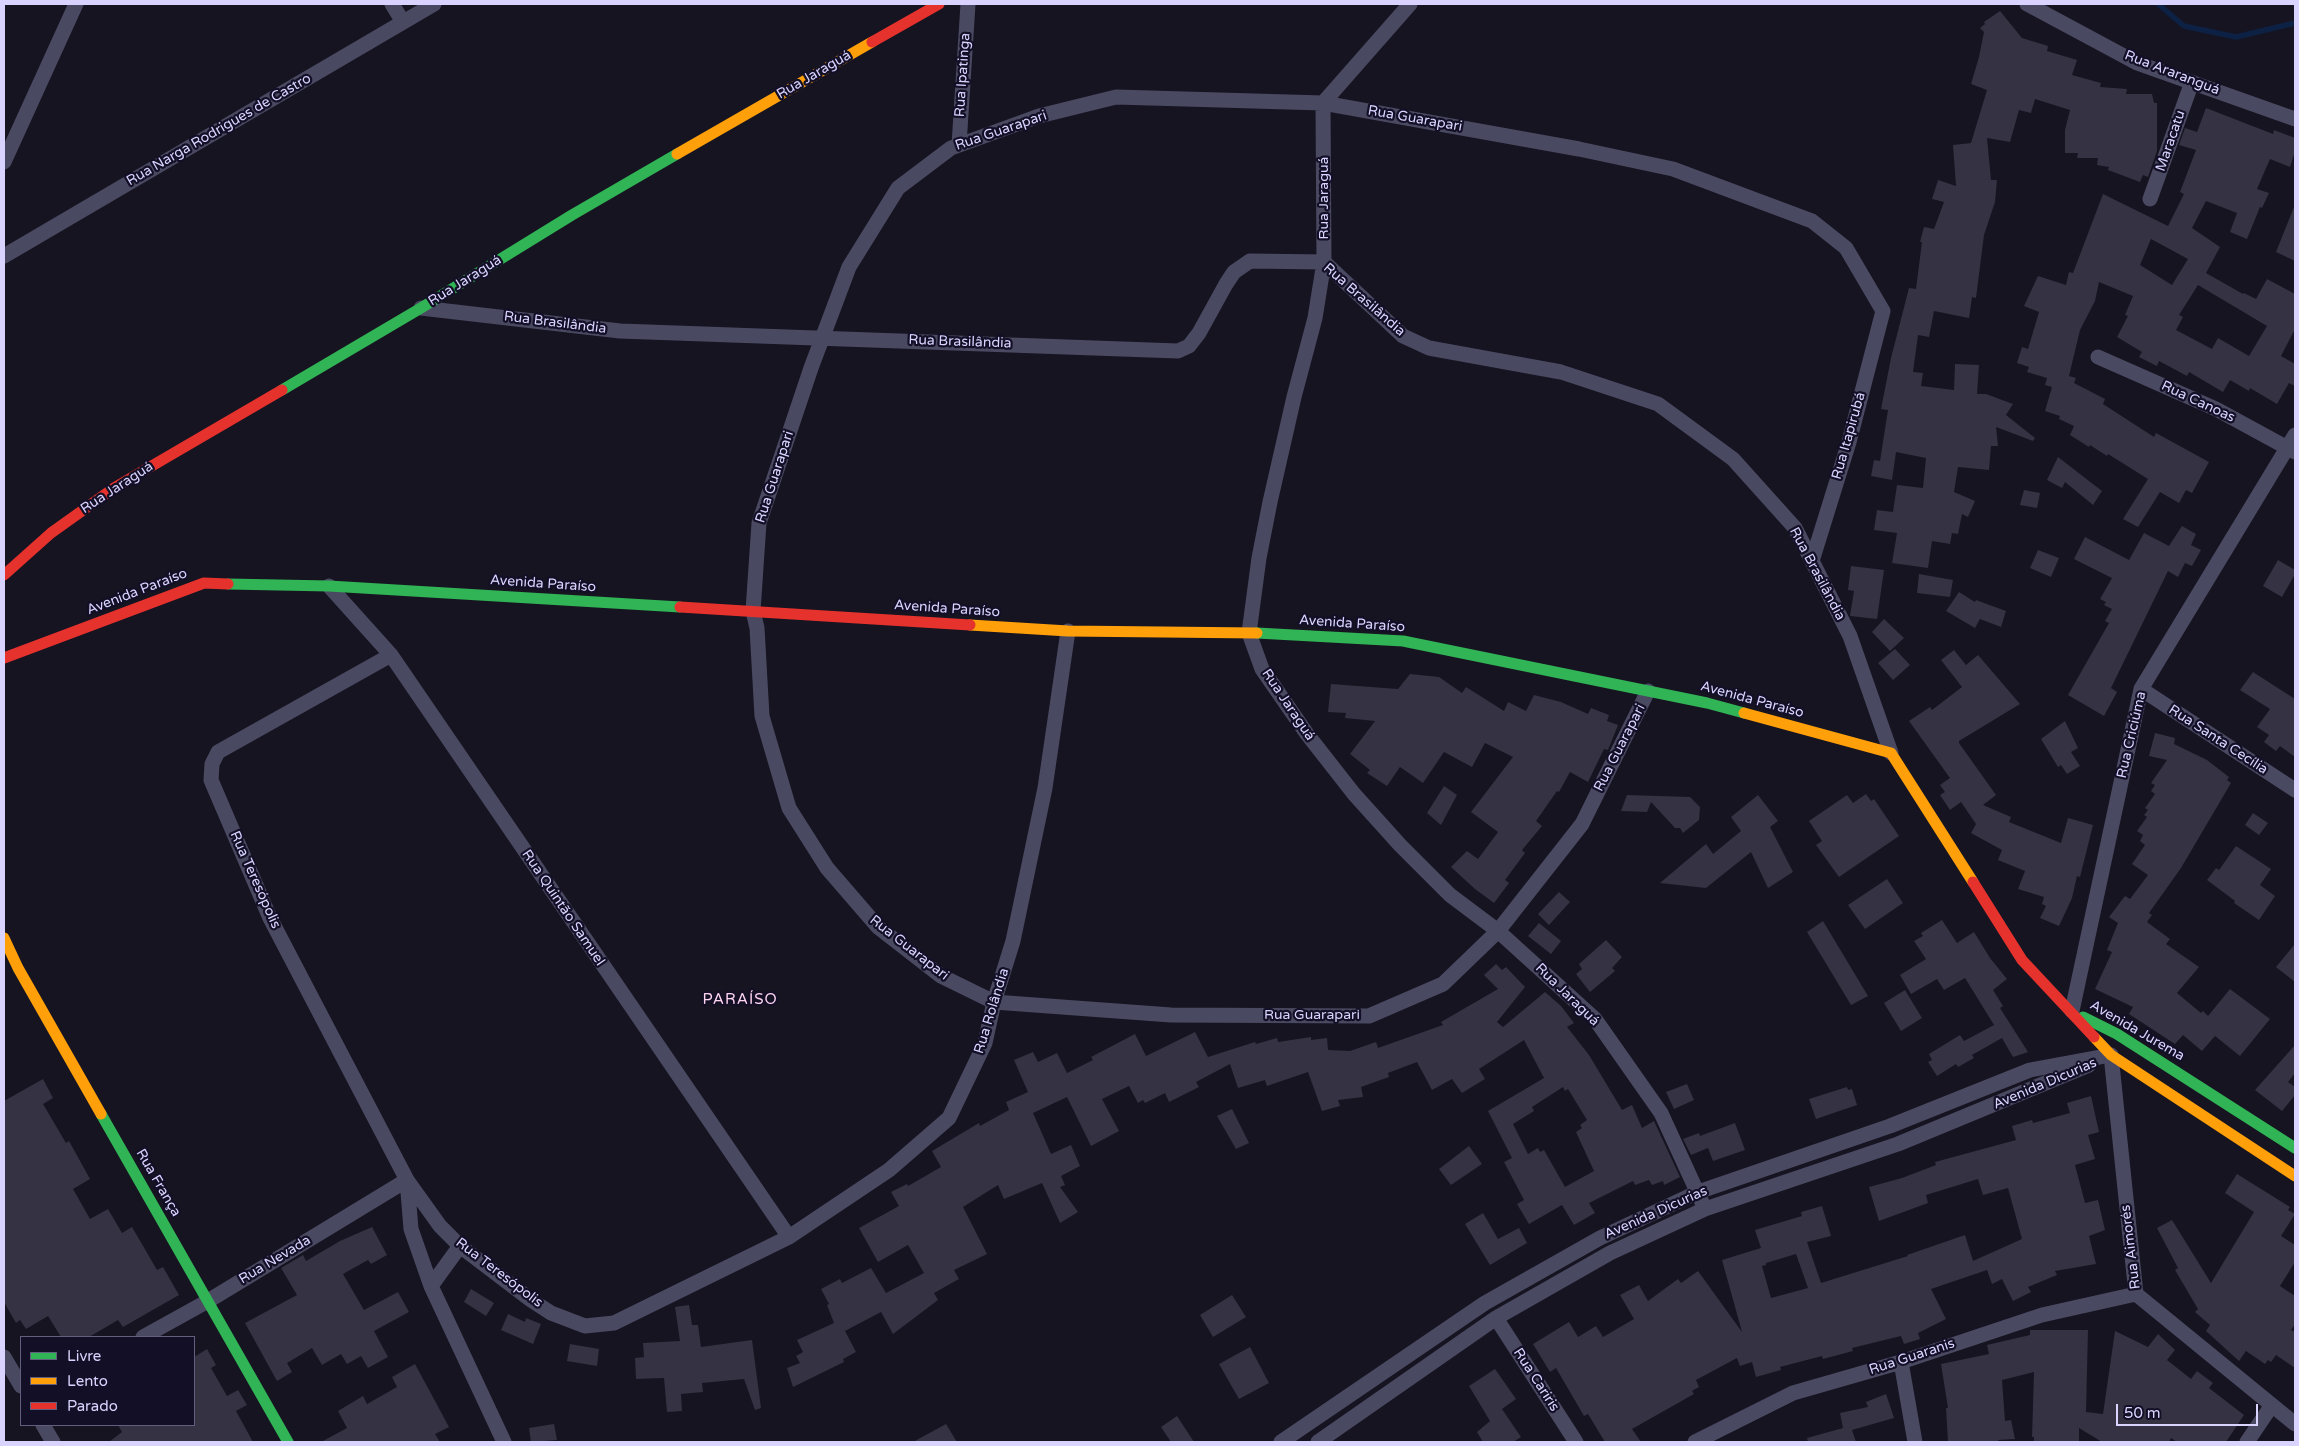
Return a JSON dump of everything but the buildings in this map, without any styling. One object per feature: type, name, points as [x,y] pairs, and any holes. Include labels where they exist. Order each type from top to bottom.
[{"type":"main road","name":"Rua Jaraguá","points":[[4,575],[51,534],[114,488],[421,308],[572,215],[939,4]]},
{"type":"main road","name":"Avenida Paraíso","points":[[4,658],[204,583],[329,586],[1068,632],[1249,633],[1403,641],[1707,703],[1891,753]]},
{"type":"main road","name":"Rua Brasilândia","points":[[1891,753],[2022,960],[2072,1011]]},
{"type":"main road","name":"Rua França","points":[[4,938],[18,968],[288,1442]]},
{"type":"main road","name":"Avenida Jurema","points":[[2072,1011],[2111,1055],[2295,1176]]},
{"type":"main road","name":"Avenida Jurema","points":[[2072,1011],[2117,1034],[2295,1148]]},
{"type":"street","points":[[4,162],[76,4]]},
{"type":"street","points":[[392,4],[403,22]]},
{"type":"street","name":"Rua Narga Rodrigues de Castro","points":[[4,256],[434,4]]},
{"type":"street","name":"Rua Ipatinga","points":[[959,146],[968,4]]},
{"type":"street","points":[[1323,103],[1410,4]]},
{"type":"street","name":"Rua Araranguá","points":[[2027,4],[2137,63],[2295,119]]},
{"type":"street","name":"Maracatu","points":[[2150,200],[2192,82]]},
{"type":"street","name":"Rua Guarapari","points":[[1648,691],[1582,824],[1498,931],[1443,984],[1369,1016],[1170,1015],[994,1002],[941,976],[878,926],[826,868],[789,808],[762,716],[757,628],[753,612],[759,523],[823,337],[849,268],[898,188],[951,148],[1039,116],[1116,98],[1323,103],[1579,149],[1673,169],[1812,221],[1846,248],[1883,311]]},
{"type":"street","name":"Rua Jaraguá","points":[[1323,103],[1324,262],[1315,318],[1294,397],[1270,502],[1259,558],[1249,633],[1262,669],[1307,734],[1354,794],[1400,846],[1450,896],[1498,931],[1595,1020],[1661,1113],[1705,1209]]},
{"type":"street","name":"Rua Brasilândia","points":[[421,308],[620,331],[1178,351],[1189,346],[1199,333],[1234,272],[1250,261],[1324,262],[1403,336],[1429,348],[1561,372],[1658,404],[1733,459],[1795,528],[1850,636],[1891,753]]},
{"type":"street","name":"Rua Itapirubá","points":[[1812,561],[1849,442],[1883,311]]},
{"type":"street","name":"Rua Canoas","points":[[2098,357],[2293,445]]},
{"type":"street","name":"Rua Criciúma","points":[[2072,1011],[2141,689],[2293,445]]},
{"type":"street","name":"Rua Quintão Samuel","points":[[329,586],[391,655],[789,1237]]},
{"type":"street","name":"Rua Rolândia","points":[[697,1282],[789,1237],[889,1170],[949,1118],[985,1043],[994,1002],[1013,941],[1045,788],[1068,632]]},
{"type":"street","name":"Rua Teresópolis","points":[[391,655],[218,752],[212,764],[212,780],[270,918],[407,1180],[440,1226],[460,1246],[551,1313],[585,1326],[614,1323],[697,1282]]},
{"type":"street","name":"Rua Santa Cecília","points":[[2141,689],[2295,790]]},
{"type":"street","name":"Avenida Dicurias","points":[[1281,1442],[1485,1303],[1600,1238],[1698,1192],[1890,1126],[2030,1070],[2111,1055]]},
{"type":"street","name":"Avenida Dicurias","points":[[1318,1442],[1496,1318],[1610,1253],[1705,1209],[1898,1144],[2038,1088],[2111,1055]]},
{"type":"street","name":"Rua Aimorés","points":[[2111,1055],[2136,1294],[2295,1424]]},
{"type":"street","name":"Rua Teresópolis","points":[[407,1180],[412,1229],[431,1286],[504,1442]]},
{"type":"street","name":"Rua Nevada","points":[[144,1336],[208,1301],[407,1180]]},
{"type":"street","points":[[431,1286],[460,1246]]},
{"type":"street","name":"Rua Guaranis","points":[[1695,1442],[1793,1393],[1901,1362],[2042,1314],[2136,1294]]},
{"type":"street","name":"Rua Cariris","points":[[1496,1318],[1576,1442]]},
{"type":"street","points":[[4,1357],[20,1384]]},
{"type":"street","points":[[1901,1362],[1915,1442]]},
{"type":"street","points":[[2247,1442],[2272,1405]]},
{"type":"street","points":[[44,1426],[53,1442]]},
{"type":"waterway","points":[[2158,4],[2184,26],[2236,37],[2295,23]]},
{"type":"traffic: fast","points":[[282,390],[677,154]]},
{"type":"traffic: fast","points":[[228,584],[329,586],[680,607]]},
{"type":"traffic: fast","points":[[1257,633],[1403,641],[1707,703],[1744,713]]},
{"type":"traffic: fast","points":[[2083,1017],[2117,1034],[2295,1148]]},
{"type":"traffic: fast","points":[[101,1114],[288,1442]]},
{"type":"traffic: slow","points":[[677,154],[872,42]]},
{"type":"traffic: slow","points":[[970,625],[1068,631],[1257,633]]},
{"type":"traffic: slow","points":[[1744,713],[1891,753],[1973,882]]},
{"type":"traffic: slow","points":[[4,938],[18,968],[101,1114]]},
{"type":"traffic: slow","points":[[2094,1037],[2111,1055],[2295,1176]]},
{"type":"traffic: jam","points":[[872,42],[939,4]]},
{"type":"traffic: jam","points":[[4,575],[51,533],[114,488],[282,390]]},
{"type":"traffic: jam","points":[[4,658],[204,583],[228,584]]},
{"type":"traffic: jam","points":[[680,607],[970,625]]},
{"type":"traffic: jam","points":[[1973,882],[2022,960],[2094,1037]]},
{"type":"district","name":"PARAÍSO","points":[[740,1000]]}]
